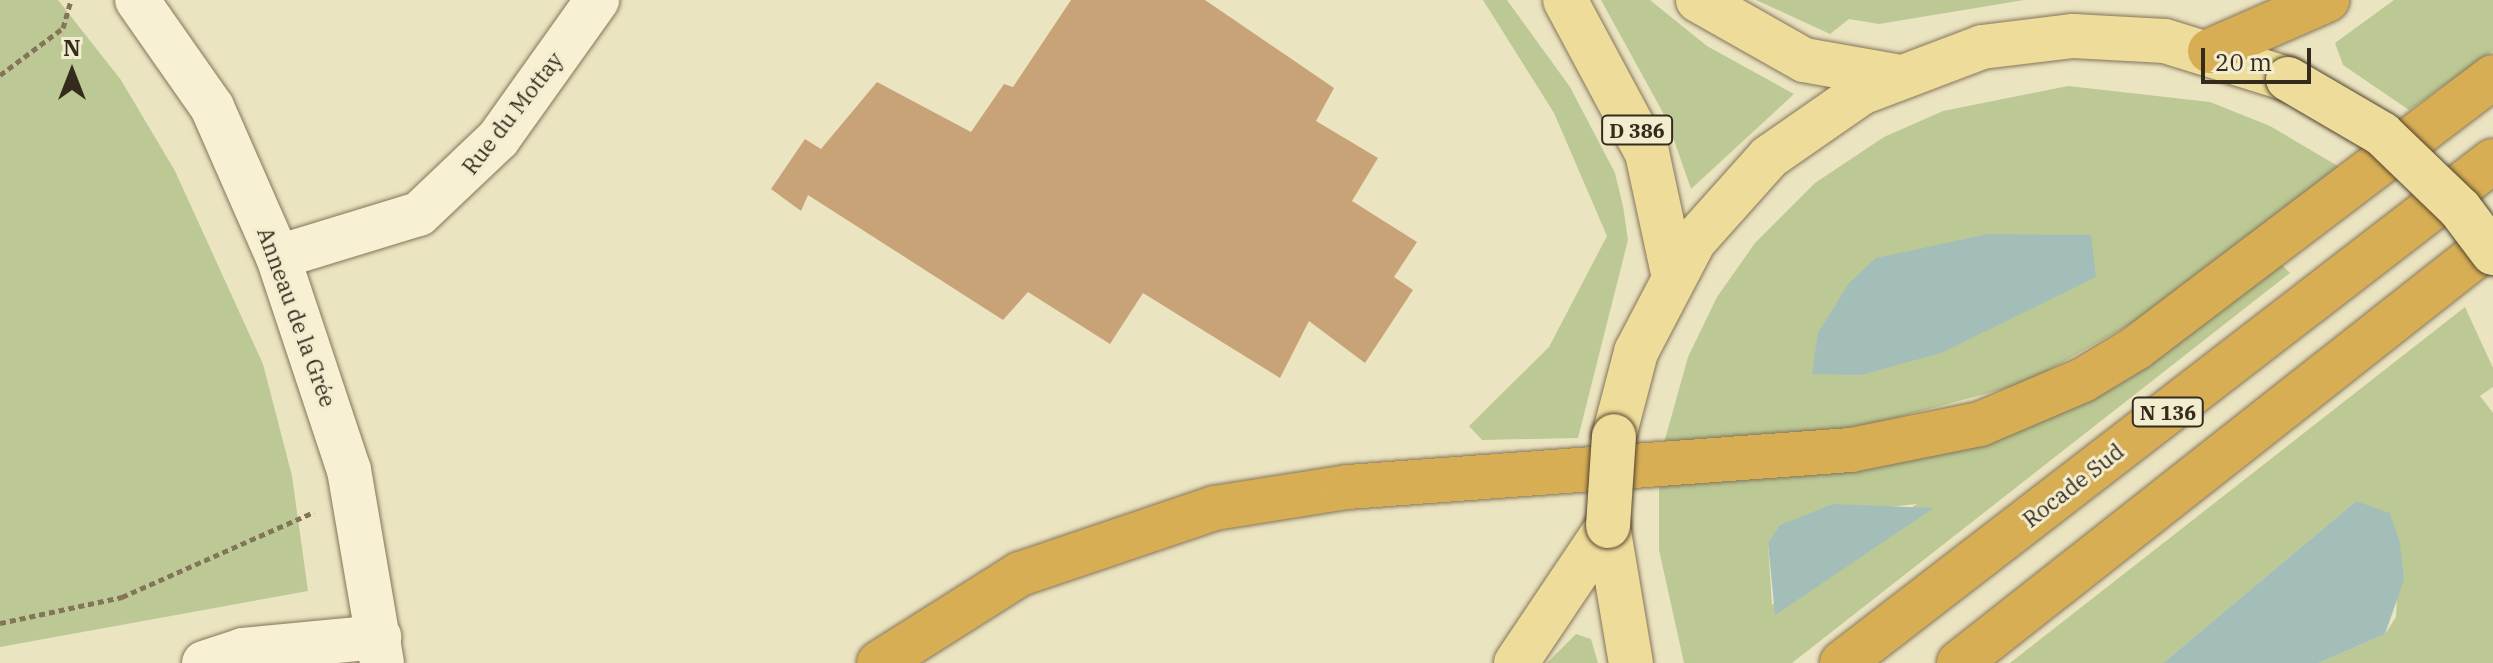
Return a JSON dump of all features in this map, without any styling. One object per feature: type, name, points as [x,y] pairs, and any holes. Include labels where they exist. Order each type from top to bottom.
[{"type":"highway","points":[[2210,51],[2327,0]]},
{"type":"highway","points":[[879,663],[1020,574],[1215,508],[1363,485],[1851,450],[1980,424],[2083,380],[2136,348],[2493,77]]},
{"type":"highway","name":"Rocade Sud","points":[[1842,663],[2493,161]]},
{"type":"highway","name":"N 136","points":[[1959,663],[2493,242]]},
{"type":"main road","name":"D 386","points":[[1565,0],[1647,153],[1673,273]]},
{"type":"main road","points":[[1698,0],[1804,60],[1895,76]]},
{"type":"main road","points":[[1627,650],[1608,526],[1614,436],[1636,352],[1673,273],[1717,211],[1769,157],[1829,112],[1895,76],[2027,39],[2119,36],[2210,51],[2288,79],[2382,134],[2460,209],[2493,253]]},
{"type":"main road","points":[[1516,663],[1608,526]]},
{"type":"street","name":"Anneau de la Grée","points":[[137,0],[212,107],[278,257],[349,470],[381,650]]},
{"type":"street","name":"Rue du Mottay","points":[[278,257],[419,214],[498,139],[597,0]]},
{"type":"street","points":[[204,663],[243,650],[381,650]]},
{"type":"path","points":[[0,75],[63,28],[71,0]]},
{"type":"path","points":[[0,623],[122,597],[314,512]]},
{"type":"green space","points":[[0,0],[58,0],[121,80],[175,171],[263,364],[292,476],[308,591],[0,647]]},
{"type":"green space","points":[[1483,0],[1507,0],[1570,87],[1615,173],[1623,206],[1628,240],[1578,438],[1482,440],[1469,426],[1549,347],[1607,236],[1554,113]]},
{"type":"green space","points":[[1601,0],[1650,0],[1707,46],[1794,94],[1691,189],[1667,120]]},
{"type":"green space","points":[[1756,0],[2024,0],[1879,24],[1849,19],[1830,34]]},
{"type":"green space","points":[[2394,0],[2493,0],[2493,51],[2409,110],[2343,65],[2335,43]]},
{"type":"green space","points":[[2068,86],[2210,102],[2270,126],[2343,169],[2141,318],[2026,383],[1858,428],[1664,443],[1688,357],[1717,297],[1755,243],[1815,183],[1884,137],[1943,111]]},
{"type":"green space","points":[[2278,261],[2290,273],[1792,663],[1684,663],[1659,550],[1659,478],[1857,465]],"holes":[[[1833,504],[1860,510],[1917,504],[1772,605],[1768,543]]]},
{"type":"green space","points":[[2465,307],[2493,368],[2493,387],[2480,396],[2493,413],[2493,663],[2319,663],[2385,634],[2396,617],[2400,543],[2356,501],[2163,663],[2010,663]]},
{"type":"green space","points":[[1576,634],[1591,639],[1598,663],[1547,663]]},
{"type":"water","points":[[1988,234],[2091,235],[2096,277],[1941,353],[1861,375],[1812,374],[1818,333],[1849,283],[1876,258]]},
{"type":"water","points":[[2356,501],[2390,513],[2400,543],[2404,580],[2385,634],[2319,663],[2163,663]]},
{"type":"water","points":[[1833,504],[1934,508],[1775,615],[1768,543],[1780,525]]},
{"type":"building","points":[[1071,0],[1205,0],[1334,88],[1316,121],[1378,158],[1352,201],[1417,242],[1394,277],[1413,290],[1365,363],[1309,321],[1280,378],[1143,293],[1110,344],[1028,292],[1003,320],[808,195],[801,211],[771,189],[805,139],[821,149],[877,82],[971,132],[1004,84],[1013,87]]}]
